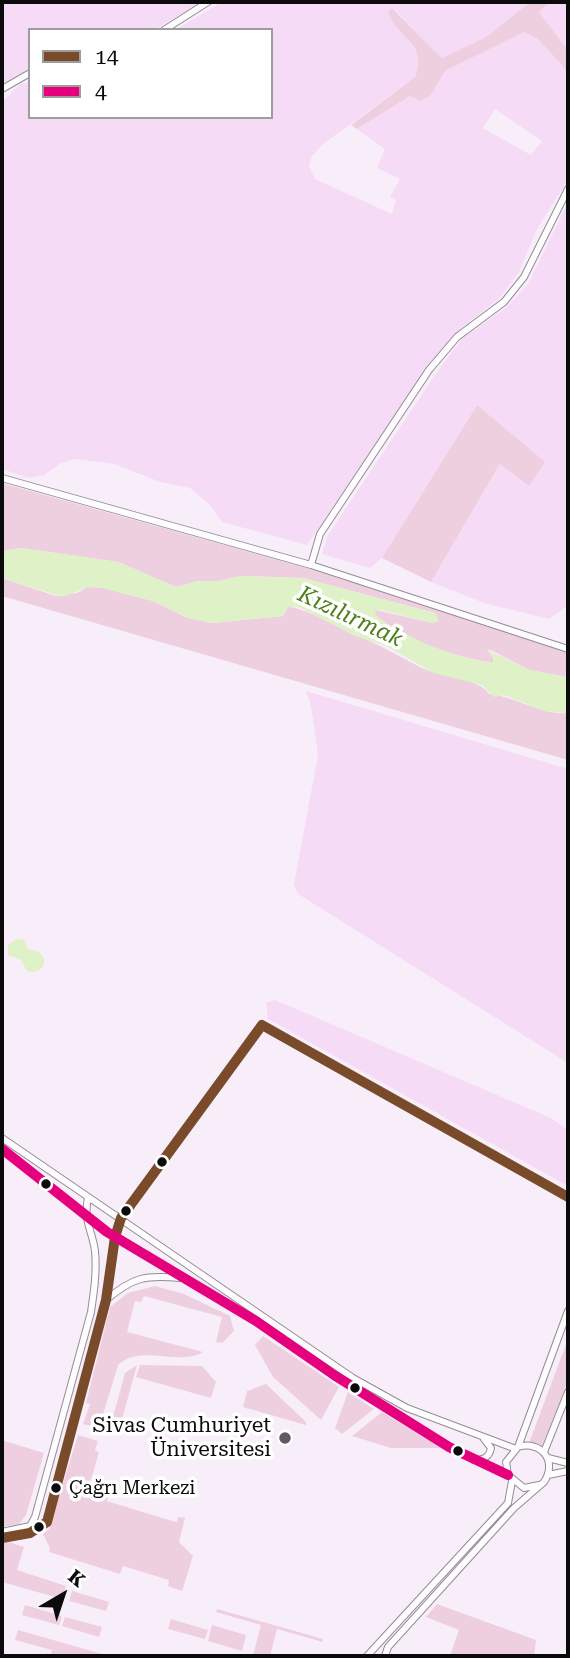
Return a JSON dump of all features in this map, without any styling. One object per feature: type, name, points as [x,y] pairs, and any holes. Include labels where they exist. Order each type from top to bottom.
[{"type":"street","points":[[167,28],[208,2]]},
{"type":"street","points":[[2,89],[28,74]]},
{"type":"street","points":[[311,565],[320,534],[429,370],[457,337],[505,302],[524,277],[568,189]]},
{"type":"street","points":[[2,478],[311,565],[568,649]]},
{"type":"street","points":[[2,1538],[30,1533],[47,1522],[106,1300],[115,1237],[121,1218],[262,1025],[568,1198]]},
{"type":"street","points":[[2,1138],[353,1378],[408,1408],[517,1448],[532,1445],[546,1455],[568,1463]]},
{"type":"street","points":[[2,1149],[32,1170],[84,1217],[115,1237],[472,1460],[510,1478],[524,1488],[539,1485]]},
{"type":"street","points":[[2,1532],[30,1526],[35,1517],[91,1312],[97,1279],[95,1250],[84,1217],[88,1198]]},
{"type":"street","points":[[106,1300],[128,1282],[141,1278],[184,1278]]},
{"type":"street","points":[[367,1656],[508,1503],[510,1478],[506,1462],[517,1448],[568,1311]]},
{"type":"street","points":[[548,1475],[546,1455],[568,1392]]},
{"type":"street","points":[[472,1460],[482,1460],[490,1453],[491,1448],[484,1438]]},
{"type":"street","points":[[384,1656],[388,1647],[427,1602],[514,1508],[548,1475],[568,1471]]},
{"type":"shaded area","points":[[2,2],[201,2],[157,28],[28,28],[28,69],[2,84]]},
{"type":"shaded area","points":[[222,2],[530,2],[486,37],[442,58],[398,13],[392,8],[388,10],[420,58],[415,77],[323,144],[312,156],[309,166],[315,179],[392,214],[396,200],[390,197],[400,179],[377,168],[385,149],[357,129],[410,96],[436,87],[440,75],[445,71],[524,32],[538,39],[568,72],[568,180],[537,229],[519,272],[500,298],[460,329],[431,362],[307,545],[222,522],[210,505],[190,488],[160,482],[115,464],[75,459],[61,463],[44,475],[29,478],[2,469],[2,102],[20,84],[28,82],[28,119],[273,119],[273,28],[178,28]],"holes":[[[495,109],[542,141],[531,155],[483,128]]]},
{"type":"shaded area","points":[[530,2],[550,2],[539,12],[568,50],[568,72],[538,39],[524,32],[445,71],[430,96],[420,101],[410,96],[357,129],[351,125],[415,77],[418,57],[415,49],[392,20],[388,11],[392,8],[442,58],[486,37]]},
{"type":"shaded area","points":[[550,2],[568,2],[568,50],[539,12]]},
{"type":"shaded area","points":[[568,202],[568,605],[549,619],[484,603],[431,582],[501,463],[477,405],[382,558],[370,568],[322,554],[328,535],[439,369],[463,338],[507,307],[528,284]]},
{"type":"shaded area","points":[[477,405],[545,462],[529,486],[500,464],[431,582],[382,558]]},
{"type":"shaded area","points":[[2,483],[310,569],[544,644],[568,653],[568,677],[529,670],[491,650],[487,650],[493,657],[493,662],[488,662],[459,656],[428,645],[387,624],[375,615],[375,610],[433,623],[435,613],[303,578],[241,576],[218,581],[198,581],[176,587],[118,562],[21,548],[2,551]]},
{"type":"shaded area","points":[[2,578],[56,596],[77,593],[87,587],[103,588],[153,601],[188,618],[212,623],[283,616],[288,607],[297,609],[352,632],[428,670],[477,684],[489,694],[538,709],[568,713],[568,760],[2,596]]},
{"type":"shaded area","points":[[306,691],[568,769],[568,1063],[298,894],[294,884],[318,755],[311,706]]},
{"type":"shaded area","points":[[275,1000],[551,1118],[568,1130],[568,1186],[268,1019],[266,1003]]},
{"type":"shaded area","points":[[155,1286],[184,1294],[230,1316],[234,1331],[222,1343],[216,1342],[222,1317],[144,1296],[141,1302],[135,1301],[127,1332],[203,1352],[193,1356],[148,1355],[127,1359],[118,1365],[99,1428],[83,1424],[90,1404],[86,1403],[110,1307],[128,1293]]},
{"type":"shaded area","points":[[263,1336],[339,1387],[321,1420],[273,1377],[255,1345]]},
{"type":"shaded area","points":[[568,1339],[568,1381],[541,1448],[529,1443]]},
{"type":"shaded area","points":[[137,1365],[122,1419],[113,1417],[125,1373]]},
{"type":"shaded area","points":[[140,1365],[202,1366],[216,1382],[211,1398],[136,1377]]},
{"type":"shaded area","points":[[266,1384],[306,1425],[243,1407],[247,1391]]},
{"type":"shaded area","points":[[348,1392],[374,1409],[342,1434],[335,1428]]},
{"type":"shaded area","points":[[382,1412],[441,1448],[391,1448],[352,1436]]},
{"type":"shaded area","points":[[78,1435],[98,1441],[95,1450],[99,1452],[88,1490],[108,1496],[107,1501],[172,1521],[177,1522],[178,1517],[185,1518],[179,1542],[193,1556],[182,1591],[168,1586],[169,1580],[123,1566],[120,1574],[49,1552],[50,1548],[43,1534],[49,1529]]},
{"type":"shaded area","points":[[2,1440],[44,1453],[26,1515],[19,1524],[2,1527]]},
{"type":"shaded area","points":[[2,1541],[24,1547],[17,1570],[66,1586],[62,1599],[2,1582]]},
{"type":"shaded area","points":[[72,1591],[109,1602],[106,1611],[69,1601]]},
{"type":"shaded area","points":[[437,1604],[536,1640],[534,1656],[450,1656],[459,1630],[426,1617]]},
{"type":"shaded area","points":[[25,1605],[62,1616],[59,1625],[22,1615]]},
{"type":"shaded area","points":[[217,1609],[323,1639],[323,1642],[277,1629],[270,1656],[253,1656],[261,1625],[216,1612]]},
{"type":"shaded area","points":[[65,1617],[102,1627],[99,1637],[62,1626]]},
{"type":"shaded area","points":[[171,1619],[208,1630],[205,1639],[168,1629]]},
{"type":"shaded area","points":[[212,1625],[246,1635],[242,1651],[208,1641]]},
{"type":"shaded area","points":[[18,1630],[109,1656],[50,1656],[52,1650],[15,1640]]},
{"type":"water","name":"Kızılırmak","points":[[21,548],[118,562],[176,587],[198,581],[218,581],[241,576],[302,578],[435,613],[439,621],[433,623],[381,610],[376,610],[375,615],[399,631],[449,653],[493,662],[493,656],[486,649],[529,670],[568,677],[568,713],[544,711],[504,695],[494,697],[482,685],[434,673],[386,646],[355,636],[299,607],[288,607],[283,616],[212,623],[188,618],[153,601],[103,588],[87,587],[63,597],[2,578],[2,551]]},
{"type":"water","points":[[17,939],[24,940],[29,950],[41,954],[44,958],[43,967],[34,972],[27,971],[21,960],[8,955],[8,945]]},
{"type":"transit line","name":"14","points":[[2,1538],[30,1533],[47,1522],[106,1300],[115,1237],[121,1218],[262,1025],[568,1197]]},
{"type":"transit line","name":"4","points":[[2,1149],[107,1232],[256,1321],[334,1375],[449,1447],[508,1475]]},
{"type":"place","name":"Sivas Cumhuriyet Üniversitesi","points":[[285,1438]]},
{"type":"place","name":"Çağrı Merkezi","points":[[56,1488]]}]
